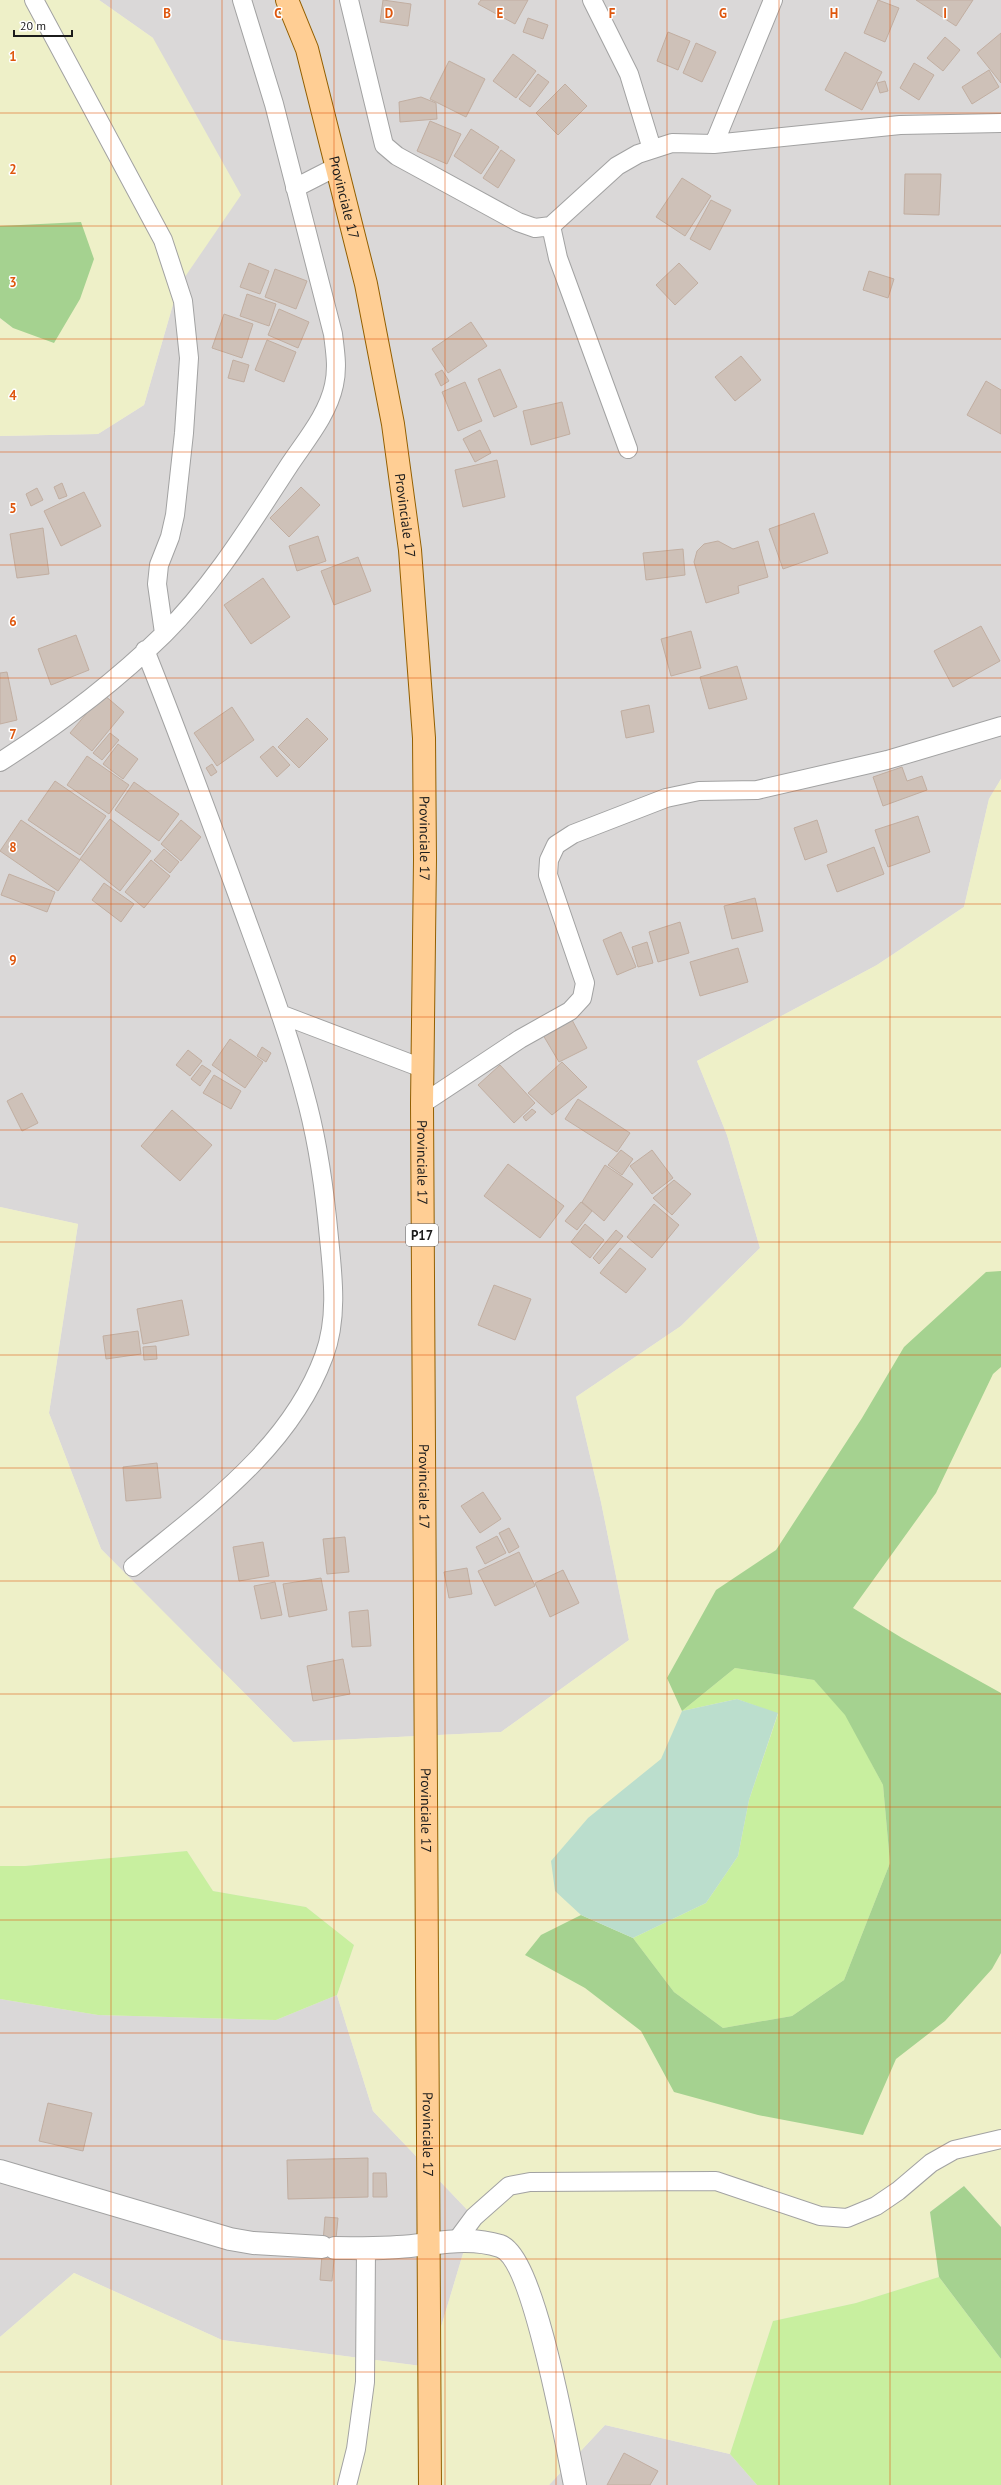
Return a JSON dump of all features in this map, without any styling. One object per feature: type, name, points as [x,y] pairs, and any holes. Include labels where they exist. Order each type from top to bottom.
[{"type":"main road","name":"Provinciale 17","points":[[287,0],[307,49],[366,284],[392,416],[410,550],[424,738],[425,859],[422,1104],[430,2485]]},
{"type":"street","points":[[34,0],[163,240],[183,301],[189,358],[184,432],[175,515],[159,565],[157,584],[164,633]]},
{"type":"street","points":[[0,762],[66,718],[164,633],[206,585],[250,524],[322,414],[334,386],[337,360],[333,334],[274,104],[242,0]]},
{"type":"street","points":[[349,0],[384,145],[397,156],[518,222],[535,228],[551,226],[616,166],[638,154],[672,143],[714,144],[900,125],[1001,123]]},
{"type":"street","points":[[592,0],[629,74],[652,149]]},
{"type":"street","points":[[714,144],[773,0]]},
{"type":"street","points":[[295,188],[336,167]]},
{"type":"street","points":[[551,226],[558,258],[628,449]]},
{"type":"street","points":[[133,1567],[225,1491],[262,1454],[287,1424],[313,1381],[325,1353],[333,1299],[325,1197],[309,1109],[280,1014],[178,733],[145,650]]},
{"type":"street","points":[[422,1104],[520,1039],[570,1011],[582,998],[586,983],[548,875],[549,860],[556,845],[573,834],[666,798],[699,791],[757,790],[887,760],[1001,726]]},
{"type":"street","points":[[280,1014],[422,1068]]},
{"type":"street","points":[[456,2240],[474,2217],[510,2186],[530,2182],[703,2180],[729,2184],[820,2216],[847,2218],[862,2214],[876,2206],[898,2191],[931,2163],[954,2150],[1001,2138]]},
{"type":"street","points":[[0,2171],[230,2240],[366,2248],[428,2244],[456,2240],[486,2242],[502,2246],[516,2261],[529,2290],[544,2344],[575,2485]]},
{"type":"street","points":[[347,2485],[356,2449],[365,2382],[366,2248]]},
{"type":"shaded area","points":[[99,0],[1001,0],[1001,779],[989,799],[964,907],[877,965],[697,1061],[727,1135],[760,1248],[681,1326],[576,1397],[601,1502],[629,1640],[501,1732],[293,1742],[101,1549],[49,1413],[78,1224],[0,1207],[0,436],[98,434],[144,405],[178,287],[153,38]]},
{"type":"shaded area","points":[[337,1995],[373,2111],[474,2217],[429,2367],[222,2340],[74,2273],[0,2337],[0,1999],[98,2015],[276,2020]]},
{"type":"shaded area","points":[[605,2425],[730,2454],[757,2485],[549,2485]]},
{"type":"green space","points":[[0,0],[99,0],[153,38],[241,195],[178,287],[144,405],[98,434],[0,436],[0,318],[13,328],[25,226],[0,226]]},
{"type":"green space","points":[[81,222],[94,259],[80,299],[54,343],[13,328],[0,318],[0,226]]},
{"type":"green space","points":[[1001,779],[1001,2227],[964,2186],[930,2212],[939,2277],[856,2303],[773,2321],[730,2454],[605,2425],[549,2485],[0,2485],[0,2337],[74,2273],[222,2340],[429,2367],[474,2217],[373,2111],[337,1995],[354,1945],[306,1907],[213,1891],[187,1851],[25,1866],[0,1866],[0,1207],[78,1224],[49,1413],[101,1549],[293,1742],[501,1732],[629,1640],[601,1502],[576,1397],[681,1326],[760,1248],[727,1135],[697,1061],[877,965],[964,907],[989,799]]},
{"type":"green space","points":[[1001,1271],[1001,1367],[993,1374],[936,1493],[853,1608],[902,1638],[1001,1693],[1001,1953],[992,1969],[945,2021],[896,2059],[863,2135],[758,2115],[674,2092],[641,2031],[585,1988],[525,1955],[541,1935],[581,1915],[633,1938],[674,1992],[723,2028],[792,2016],[844,1980],[890,1863],[883,1785],[845,1715],[814,1680],[735,1668],[682,1711],[667,1678],[716,1590],[776,1550],[862,1418],[904,1347],[986,1272]]},
{"type":"green space","points":[[735,1668],[814,1680],[846,1715],[883,1785],[890,1863],[844,1980],[792,2016],[723,2028],[674,1992],[633,1938],[706,1903],[738,1856],[749,1800],[778,1714],[737,1699],[682,1711]]},
{"type":"green space","points":[[737,1699],[778,1713],[749,1800],[738,1856],[706,1903],[633,1938],[581,1915],[555,1891],[551,1861],[588,1818],[661,1759],[682,1711]]},
{"type":"green space","points":[[187,1851],[213,1891],[306,1907],[354,1945],[337,1995],[276,2020],[98,2015],[0,1999],[0,1866],[25,1866]]},
{"type":"green space","points":[[964,2186],[1001,2227],[1001,2359],[939,2277],[930,2212]]},
{"type":"green space","points":[[939,2277],[1001,2359],[1001,2485],[757,2485],[730,2454],[773,2321],[856,2303]]},
{"type":"building","points":[[383,0],[411,4],[408,26],[380,22]]},
{"type":"building","points":[[481,0],[528,0],[515,24],[478,4]]},
{"type":"building","points":[[878,0],[899,8],[885,42],[864,33]]},
{"type":"building","points":[[916,0],[973,0],[956,26]]},
{"type":"building","points":[[528,18],[548,25],[543,39],[523,32]]},
{"type":"building","points":[[668,32],[690,41],[678,70],[657,61]]},
{"type":"building","points":[[1001,33],[1001,83],[977,53]]},
{"type":"building","points":[[945,37],[960,50],[943,71],[927,58]]},
{"type":"building","points":[[696,43],[716,52],[702,82],[683,73]]},
{"type":"building","points":[[845,52],[882,72],[862,110],[825,90]]},
{"type":"building","points":[[513,54],[536,71],[516,98],[493,81]]},
{"type":"building","points":[[449,61],[485,79],[466,117],[430,99]]},
{"type":"building","points":[[914,63],[934,75],[919,100],[900,88]]},
{"type":"building","points":[[989,70],[999,87],[972,104],[962,87]]},
{"type":"building","points":[[538,74],[549,82],[530,107],[519,99]]},
{"type":"building","points":[[885,81],[888,91],[880,93],[877,83]]},
{"type":"building","points":[[565,84],[587,106],[558,135],[536,113]]},
{"type":"building","points":[[421,97],[436,103],[437,119],[400,122],[399,102]]},
{"type":"building","points":[[430,121],[461,134],[447,164],[417,151]]},
{"type":"building","points":[[471,129],[499,147],[481,174],[454,156]]},
{"type":"building","points":[[501,150],[515,160],[498,188],[483,178]]},
{"type":"building","points":[[905,174],[941,174],[939,215],[904,214]]},
{"type":"building","points":[[682,178],[711,196],[685,236],[656,217]]},
{"type":"building","points":[[711,200],[731,210],[710,250],[690,239]]},
{"type":"building","points":[[249,263],[269,271],[260,294],[240,287]]},
{"type":"building","points":[[679,263],[698,283],[675,305],[656,285]]},
{"type":"building","points":[[275,269],[307,281],[296,309],[265,297]]},
{"type":"building","points":[[869,271],[894,279],[888,298],[863,290]]},
{"type":"building","points":[[247,294],[276,304],[269,326],[240,316]]},
{"type":"building","points":[[279,309],[309,322],[298,348],[268,335]]},
{"type":"building","points":[[224,314],[253,324],[242,358],[212,348]]},
{"type":"building","points":[[471,322],[487,346],[448,373],[432,349]]},
{"type":"building","points":[[267,340],[296,352],[284,382],[255,370]]},
{"type":"building","points":[[741,356],[761,380],[735,401],[715,377]]},
{"type":"building","points":[[233,360],[249,365],[244,382],[228,378]]},
{"type":"building","points":[[500,369],[517,407],[494,417],[478,379]]},
{"type":"building","points":[[442,370],[449,381],[441,386],[435,374]]},
{"type":"building","points":[[986,381],[1001,390],[1001,434],[967,415]]},
{"type":"building","points":[[465,382],[482,421],[458,431],[442,392]]},
{"type":"building","points":[[562,402],[570,434],[531,445],[523,411]]},
{"type":"building","points":[[480,430],[491,453],[475,462],[463,439]]},
{"type":"building","points":[[497,460],[505,497],[463,507],[455,470]]},
{"type":"building","points":[[62,483],[67,496],[59,499],[54,487]]},
{"type":"building","points":[[301,487],[320,505],[289,537],[270,518]]},
{"type":"building","points":[[37,488],[43,500],[31,506],[26,494]]},
{"type":"building","points":[[84,492],[101,526],[61,546],[44,511]]},
{"type":"building","points":[[814,513],[828,553],[783,569],[769,529]]},
{"type":"building","points":[[43,528],[49,574],[17,578],[10,534]]},
{"type":"building","points":[[318,536],[326,561],[297,571],[289,546]]},
{"type":"building","points":[[718,541],[733,549],[758,541],[768,577],[738,586],[739,593],[706,603],[694,562],[697,551],[704,544]]},
{"type":"building","points":[[683,549],[685,575],[646,580],[643,553]]},
{"type":"building","points":[[358,557],[371,591],[334,605],[321,571]]},
{"type":"building","points":[[263,578],[290,617],[251,644],[224,605]]},
{"type":"building","points":[[981,626],[1000,661],[953,687],[934,651]]},
{"type":"building","points":[[691,631],[701,668],[671,676],[661,639]]},
{"type":"building","points":[[76,635],[89,670],[51,685],[38,649]]},
{"type":"building","points":[[737,666],[747,699],[709,709],[700,677]]},
{"type":"building","points":[[7,672],[17,720],[0,724],[0,673]]},
{"type":"building","points":[[103,694],[124,712],[92,751],[70,733]]},
{"type":"building","points":[[649,705],[654,732],[626,738],[621,711]]},
{"type":"building","points":[[232,707],[254,740],[217,766],[194,733]]},
{"type":"building","points":[[307,718],[328,739],[299,768],[278,747]]},
{"type":"building","points":[[110,733],[119,740],[102,760],[93,753]]},
{"type":"building","points":[[118,744],[138,759],[123,779],[103,764]]},
{"type":"building","points":[[273,746],[290,765],[277,777],[260,757]]},
{"type":"building","points":[[87,756],[129,785],[109,814],[67,785]]},
{"type":"building","points":[[212,764],[217,772],[211,776],[206,768]]},
{"type":"building","points":[[902,767],[907,781],[922,776],[927,790],[883,806],[873,777]]},
{"type":"building","points":[[55,781],[106,816],[80,855],[28,820]]},
{"type":"building","points":[[134,782],[179,814],[159,841],[115,810]]},
{"type":"building","points":[[918,816],[930,852],[888,867],[875,830]]},
{"type":"building","points":[[110,819],[151,851],[120,891],[80,859]]},
{"type":"building","points":[[21,820],[80,860],[58,891],[0,851]]},
{"type":"building","points":[[181,820],[201,837],[181,861],[161,844]]},
{"type":"building","points":[[817,820],[827,852],[805,860],[794,828]]},
{"type":"building","points":[[874,847],[884,874],[837,892],[827,865]]},
{"type":"building","points":[[164,849],[179,862],[170,873],[154,860]]},
{"type":"building","points":[[151,860],[170,876],[144,908],[125,892]]},
{"type":"building","points":[[9,874],[55,892],[47,912],[1,895]]},
{"type":"building","points":[[104,883],[134,904],[121,922],[92,900]]},
{"type":"building","points":[[755,898],[763,931],[732,939],[724,906]]},
{"type":"building","points":[[680,922],[689,953],[658,962],[649,932]]},
{"type":"building","points":[[621,932],[636,967],[617,975],[603,940]]},
{"type":"building","points":[[647,942],[653,963],[638,967],[632,947]]},
{"type":"building","points":[[738,948],[748,982],[700,996],[690,962]]},
{"type":"building","points":[[571,1018],[587,1048],[559,1062],[543,1035]]},
{"type":"building","points":[[230,1039],[263,1062],[245,1088],[212,1065]]},
{"type":"building","points":[[262,1047],[271,1053],[266,1062],[257,1056]]},
{"type":"building","points":[[188,1050],[202,1061],[190,1076],[176,1065]]},
{"type":"building","points":[[562,1062],[587,1087],[552,1115],[528,1093]]},
{"type":"building","points":[[202,1065],[211,1071],[200,1086],[191,1079]]},
{"type":"building","points":[[500,1065],[535,1103],[514,1123],[478,1085]]},
{"type":"building","points":[[214,1075],[241,1091],[231,1109],[203,1093]]},
{"type":"building","points":[[22,1093],[38,1123],[22,1131],[7,1101]]},
{"type":"building","points":[[578,1099],[630,1133],[617,1152],[565,1119]]},
{"type":"building","points":[[532,1109],[536,1112],[526,1121],[523,1117]]},
{"type":"building","points":[[172,1110],[212,1145],[180,1181],[141,1146]]},
{"type":"building","points":[[621,1150],[633,1159],[622,1175],[608,1165]]},
{"type":"building","points":[[652,1150],[673,1178],[652,1194],[630,1166]]},
{"type":"building","points":[[508,1164],[564,1206],[540,1238],[484,1196]]},
{"type":"building","points":[[605,1165],[633,1184],[604,1221],[582,1202]]},
{"type":"building","points":[[674,1180],[691,1194],[672,1215],[653,1198]]},
{"type":"building","points":[[581,1202],[592,1211],[577,1230],[565,1221]]},
{"type":"building","points":[[654,1204],[679,1225],[652,1258],[627,1237]]},
{"type":"building","points":[[585,1224],[604,1240],[590,1258],[571,1242]]},
{"type":"building","points":[[616,1230],[623,1236],[599,1264],[593,1258]]},
{"type":"building","points":[[620,1248],[646,1269],[626,1293],[600,1273]]},
{"type":"building","points":[[494,1285],[531,1299],[515,1340],[478,1325]]},
{"type":"building","points":[[182,1300],[189,1335],[143,1344],[137,1309]]},
{"type":"building","points":[[138,1331],[141,1354],[106,1359],[103,1336]]},
{"type":"building","points":[[156,1346],[157,1359],[144,1360],[143,1347]]},
{"type":"building","points":[[157,1463],[161,1498],[126,1501],[123,1467]]},
{"type":"building","points":[[483,1492],[501,1519],[480,1533],[461,1506]]},
{"type":"building","points":[[509,1528],[519,1547],[509,1553],[499,1533]]},
{"type":"building","points":[[497,1536],[506,1553],[485,1564],[476,1547]]},
{"type":"building","points":[[345,1537],[349,1572],[327,1574],[323,1539]]},
{"type":"building","points":[[263,1542],[269,1576],[239,1581],[233,1547]]},
{"type":"building","points":[[519,1552],[535,1586],[495,1606],[478,1571]]},
{"type":"building","points":[[467,1568],[472,1594],[449,1598],[444,1572]]},
{"type":"building","points":[[563,1570],[579,1603],[550,1617],[535,1583]]},
{"type":"building","points":[[321,1578],[327,1610],[289,1617],[283,1584]]},
{"type":"building","points":[[275,1582],[282,1615],[261,1619],[254,1586]]},
{"type":"building","points":[[368,1610],[371,1646],[352,1647],[349,1612]]},
{"type":"building","points":[[343,1659],[350,1694],[313,1701],[307,1666]]},
{"type":"building","points":[[48,2103],[92,2113],[83,2151],[39,2141]]},
{"type":"building","points":[[368,2158],[368,2197],[288,2199],[287,2160]]},
{"type":"building","points":[[373,2173],[386,2173],[387,2197],[373,2197]]},
{"type":"building","points":[[325,2217],[338,2218],[332,2281],[320,2280]]},
{"type":"building","points":[[624,2453],[658,2471],[650,2485],[607,2485]]}]
